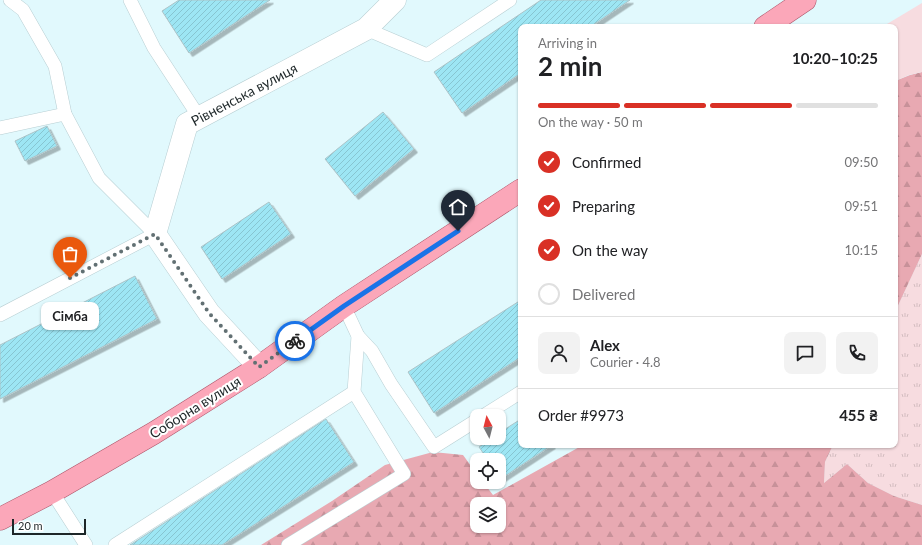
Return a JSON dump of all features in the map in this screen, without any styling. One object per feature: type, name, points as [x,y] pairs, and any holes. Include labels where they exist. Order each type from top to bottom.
[{"type":"main road","points":[[769,24],[805,0]]},
{"type":"main road","name":"Соборна вулиця","points":[[0,519],[52,492],[154,433],[259,367],[344,306],[518,192]]},
{"type":"street","name":"Рівненська вулиця","points":[[155,234],[186,124],[366,29],[395,0]]},
{"type":"street","points":[[155,234],[209,313],[259,367]]},
{"type":"lane","points":[[0,315],[155,234],[99,178],[65,114],[55,66],[25,5],[10,0]]},
{"type":"lane","points":[[130,0],[154,48],[199,117]]},
{"type":"lane","points":[[366,29],[427,56],[510,0]]},
{"type":"lane","points":[[0,128],[65,114]]},
{"type":"lane","points":[[344,306],[358,336],[372,351],[391,384],[434,447],[470,424]]},
{"type":"lane","points":[[288,545],[404,474],[354,392],[358,336]]},
{"type":"lane","points":[[115,545],[354,392]]},
{"type":"lane","points":[[494,409],[518,394]]},
{"type":"lane","points":[[52,492],[86,545]]},
{"type":"green space","points":[[922,3],[922,72],[898,80],[898,24],[887,24]]},
{"type":"green space","points":[[922,72],[922,254],[898,306],[898,80]]},
{"type":"green space","points":[[922,254],[922,505],[894,496],[868,483],[847,464],[824,483],[825,462],[832,448],[898,448],[898,306]]},
{"type":"green space","points":[[578,448],[832,448],[825,462],[824,483],[847,464],[868,483],[894,496],[922,505],[922,545],[261,545],[332,501],[385,465],[433,452],[463,455],[470,464],[470,489],[488,489],[493,495]]},
{"type":"building","points":[[179,0],[270,0],[189,53],[162,11]]},
{"type":"building","points":[[541,0],[630,0],[594,24],[518,24],[518,75],[462,113],[434,72]]},
{"type":"building","points":[[383,112],[414,149],[355,196],[325,159]]},
{"type":"building","points":[[47,126],[57,146],[25,161],[15,141]]},
{"type":"building","points":[[269,202],[291,234],[222,279],[201,247]]},
{"type":"building","points":[[135,276],[157,319],[0,399],[0,345]]},
{"type":"building","points":[[518,302],[518,359],[434,413],[408,372]]},
{"type":"building","points":[[326,419],[354,462],[222,545],[130,545]]},
{"type":"building","points":[[518,421],[518,448],[547,448],[506,475],[506,453],[483,453],[479,447],[482,445],[506,445],[506,429]]},
{"type":"way so far","points":[[70,278],[155,234],[209,313],[259,367],[295,341]]},
{"type":"place","name":"Сімба","points":[[70,278]]},
{"type":"route","points":[[295,341],[344,306],[458,231]]}]
